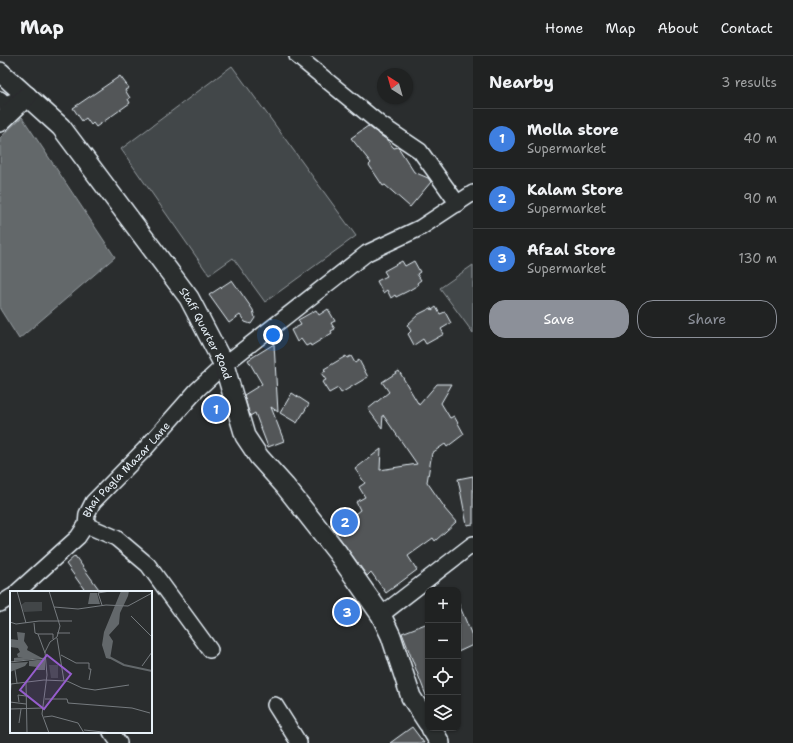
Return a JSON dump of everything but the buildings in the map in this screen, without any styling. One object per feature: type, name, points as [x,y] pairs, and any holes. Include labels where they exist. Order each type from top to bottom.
[{"type":"street","points":[[297,56],[380,124],[420,151],[458,204]]},
{"type":"street","name":"Staff Quarter Road","points":[[0,72],[61,127],[170,270],[189,298],[224,365],[242,427],[252,446],[337,552],[381,615],[391,636],[411,697],[425,718]]},
{"type":"street","points":[[0,99],[5,104],[27,96]]},
{"type":"street","points":[[0,122],[27,96]]},
{"type":"street","name":"Bhai Pagla Mazar Lane","points":[[18,591],[78,537],[86,524],[87,514],[93,502],[145,449],[196,390],[224,365],[367,253],[420,228],[473,193]]},
{"type":"street","points":[[86,524],[116,538],[148,565],[210,650]]},
{"type":"street","points":[[381,615],[473,544]]},
{"type":"street","points":[[0,604],[10,598]]},
{"type":"street","points":[[275,705],[299,743]]},
{"type":"street","points":[[433,731],[440,743]]},
{"type":"street","points":[[112,733],[119,743]]},
{"type":"shaded area","points":[[232,66],[356,236],[265,302],[233,258],[209,275],[121,149]]},
{"type":"shaded area","points":[[22,117],[115,257],[19,339],[0,309],[0,138]]},
{"type":"shaded area","points":[[473,265],[473,333],[440,288]]},
{"type":"place","name":"Molla store","points":[[216,409]]},
{"type":"place","name":"Kalam Store","points":[[345,522]]},
{"type":"place","name":"Afzal Store","points":[[347,612]]}]
